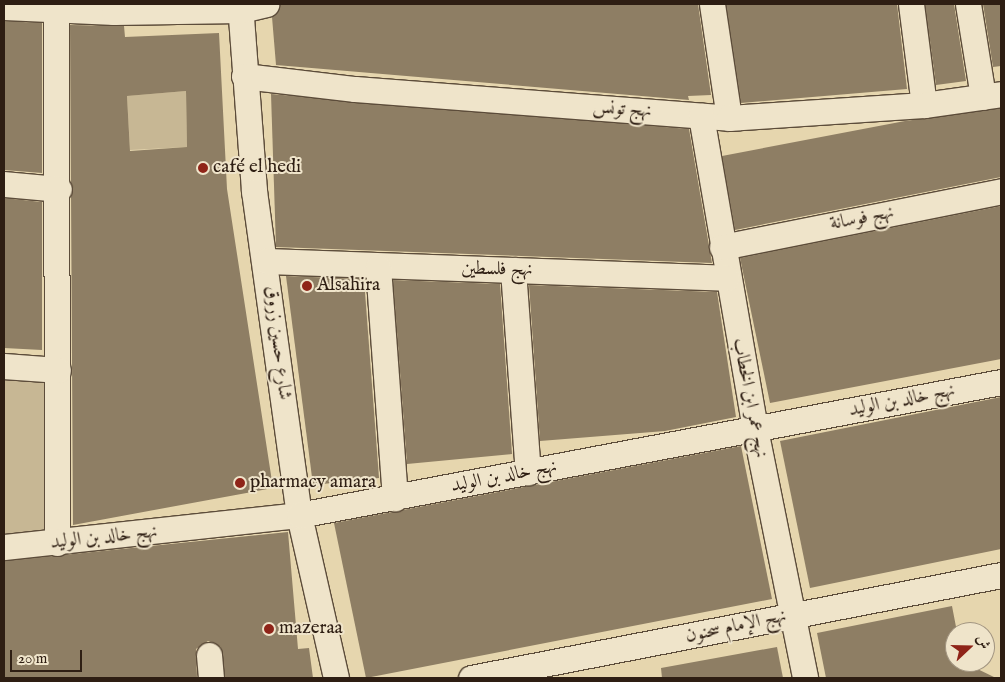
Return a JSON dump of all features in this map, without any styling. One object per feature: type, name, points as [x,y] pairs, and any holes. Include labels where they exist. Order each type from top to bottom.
[{"type":"street","points":[[4,8],[240,7],[266,4]]},
{"type":"street","points":[[712,4],[729,118]]},
{"type":"street","points":[[911,4],[924,105]]},
{"type":"street","points":[[968,4],[992,95]]},
{"type":"street","name":"شارع حسين زروق","points":[[240,7],[254,190],[266,261],[299,515],[336,678]]},
{"type":"street","points":[[56,9],[59,189],[57,543]]},
{"type":"street","name":"نهج تونس","points":[[244,76],[355,89],[729,118],[924,105],[992,95]]},
{"type":"street","name":"نهج عمر ابن الخطاب","points":[[701,116],[727,278],[805,678]]},
{"type":"street","points":[[4,184],[59,189]]},
{"type":"street","name":"نهج فوسانة","points":[[722,247],[1001,191]]},
{"type":"street","name":"نهج فلسطين","points":[[266,261],[378,267],[727,278]]},
{"type":"street","points":[[378,267],[395,498]]},
{"type":"street","points":[[513,270],[528,472]]},
{"type":"street","points":[[4,366],[58,370]]},
{"type":"street","name":"نهج خالد بن الوليد","points":[[4,547],[57,543],[299,515],[1001,382]]},
{"type":"street","name":"نهج الإمام سحنون","points":[[471,678],[589,668],[792,615],[1001,575]]},
{"type":"shaded area","points":[[186,91],[187,147],[130,150],[127,96]]},
{"type":"shaded area","points":[[4,379],[49,380],[47,535],[4,534]]},
{"type":"building","points":[[280,4],[698,4],[711,95],[688,96],[689,100],[276,65],[272,17]]},
{"type":"building","points":[[726,4],[897,4],[907,89],[741,103]]},
{"type":"building","points":[[925,4],[954,4],[966,81],[936,85]]},
{"type":"building","points":[[983,4],[1001,4],[1001,66],[993,67]]},
{"type":"building","points":[[4,21],[42,23],[42,173],[4,170]]},
{"type":"building","points":[[70,25],[124,26],[125,37],[219,33],[227,189],[273,488],[73,525]],"holes":[[[186,91],[187,147],[130,151],[127,96]]]},
{"type":"building","points":[[271,94],[689,129],[712,263],[276,247]]},
{"type":"building","points":[[1001,108],[1001,177],[735,230],[722,156],[905,121]]},
{"type":"building","points":[[4,198],[42,202],[42,350],[4,348]]},
{"type":"building","points":[[1001,206],[1001,359],[770,403],[740,258]]},
{"type":"building","points":[[286,276],[364,279],[379,478],[313,485]]},
{"type":"building","points":[[393,280],[500,284],[512,454],[407,464]]},
{"type":"building","points":[[529,285],[717,292],[736,417],[665,431],[540,441]]},
{"type":"building","points":[[1001,397],[1001,549],[810,588],[780,441]]},
{"type":"building","points":[[741,446],[772,599],[366,678],[334,523]]},
{"type":"building","points":[[288,532],[298,649],[309,648],[313,678],[225,678],[221,647],[208,641],[196,649],[197,678],[4,678],[4,561]]},
{"type":"building","points":[[952,606],[955,622],[945,622],[945,672],[984,672],[996,678],[826,678],[817,633]]},
{"type":"building","points":[[777,647],[783,678],[662,678],[661,668]]},
{"type":"place","name":"café el hedi","points":[[203,168]]},
{"type":"place","name":"Alsahira","points":[[307,286]]},
{"type":"place","name":"pharmacy amara","points":[[240,483]]},
{"type":"place","name":"mazeraa","points":[[269,629]]}]
